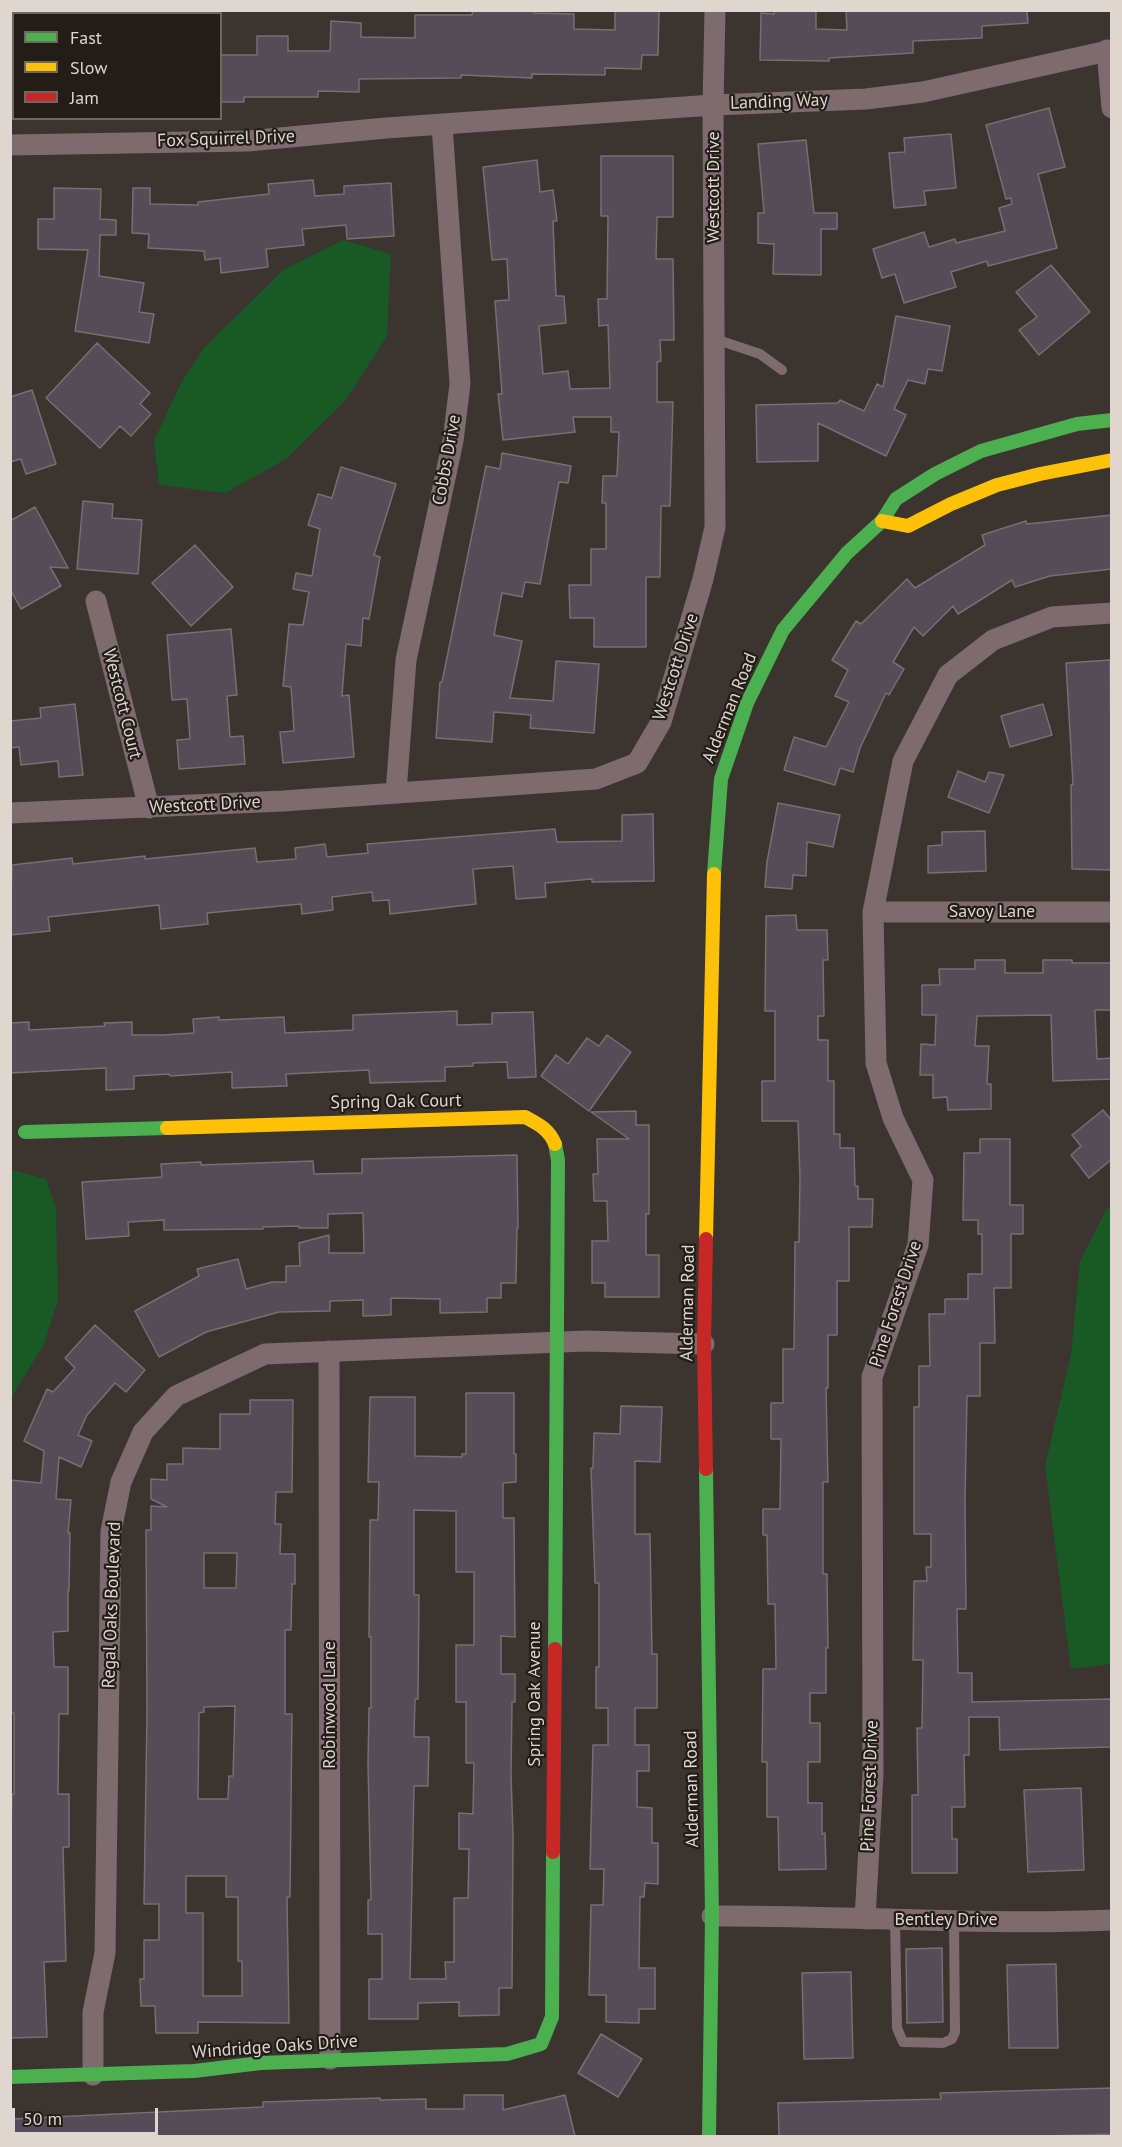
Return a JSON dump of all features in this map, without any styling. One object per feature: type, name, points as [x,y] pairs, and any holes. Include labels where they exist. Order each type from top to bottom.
[{"type":"street","name":"Westcott Drive","points":[[10,813],[283,801],[596,778],[637,763],[661,722],[704,579],[715,527],[715,10]]},
{"type":"street","name":"Landing Way","points":[[442,125],[714,105],[866,99],[923,92],[1109,50]]},
{"type":"street","points":[[1109,50],[1112,108]]},
{"type":"street","name":"Fox Squirrel Drive","points":[[10,144],[248,141],[442,125]]},
{"type":"street","name":"Cobbs Drive","points":[[396,792],[406,660],[453,441],[460,384],[442,125]]},
{"type":"street","name":"Alderman Road","points":[[709,2136],[712,1916],[704,1344],[714,851],[721,779],[747,703],[783,630],[847,553],[882,521],[896,499],[934,474],[981,451],[1077,424],[1112,420]]},
{"type":"street","points":[[882,521],[908,526],[951,504],[998,485],[1112,460]]},
{"type":"street","name":"Westcott Court","points":[[96,601],[149,808]]},
{"type":"street","name":"Pine Forest Drive","points":[[865,1919],[873,1774],[872,1377],[918,1245],[922,1180],[893,1118],[876,1063],[873,912],[903,761],[948,675],[993,640],[1052,617],[1112,613]]},
{"type":"street","name":"Savoy Lane","points":[[873,912],[1112,912]]},
{"type":"street","name":"Spring Oak Court","points":[[25,1132],[287,1122],[525,1117],[551,1133],[557,1152],[555,1343]]},
{"type":"street","name":"Regal Oaks Boulevard","points":[[93,2075],[93,2012],[105,1953],[111,1531],[121,1482],[143,1432],[176,1396],[265,1354],[586,1341],[704,1344]]},
{"type":"street","name":"Spring Oak Avenue","points":[[541,2044],[552,2017],[555,1343]]},
{"type":"street","name":"Robinwood Lane","points":[[329,1351],[330,2059]]},
{"type":"street","name":"Bentley Drive","points":[[712,1916],[781,1915],[895,1920],[1112,1920]]},
{"type":"street","name":"Windridge Oaks Drive","points":[[10,2077],[194,2072],[261,2063],[330,2059],[507,2054],[541,2044]]},
{"type":"lane","points":[[716,339],[760,354],[782,370]]},
{"type":"lane","points":[[895,1920],[899,2036],[903,2042],[943,2043],[952,2039],[955,2031],[954,1920]]},
{"type":"green space","points":[[343,240],[391,254],[387,336],[346,400],[286,459],[225,493],[159,485],[154,441],[181,383],[204,348],[283,270]]},
{"type":"green space","points":[[11,1170],[46,1179],[56,1208],[58,1300],[44,1344],[11,1398]]},
{"type":"green space","points":[[1111,1207],[1111,1664],[1071,1669],[1045,1466],[1071,1354],[1080,1261],[1107,1208]]},
{"type":"building","points":[[473,10],[534,10],[534,13],[574,14],[574,29],[615,30],[615,10],[659,11],[658,55],[642,55],[641,69],[605,68],[605,75],[532,74],[532,78],[461,75],[461,78],[359,79],[359,92],[318,91],[318,97],[244,97],[244,102],[222,102],[222,55],[257,55],[257,36],[288,36],[288,51],[330,51],[331,21],[361,23],[361,37],[415,38],[415,15],[472,15]]},
{"type":"building","points":[[774,10],[816,10],[816,29],[847,30],[846,10],[1027,10],[1028,23],[982,26],[982,38],[913,41],[913,53],[829,58],[829,61],[760,60],[761,13],[774,14]]},
{"type":"building","points":[[1049,108],[1065,167],[1038,174],[1057,248],[988,266],[987,261],[951,272],[956,287],[904,303],[895,274],[882,278],[873,249],[924,232],[929,247],[955,239],[956,243],[1005,231],[999,208],[1012,204],[1011,198],[1006,199],[986,125]]},
{"type":"building","points":[[951,134],[956,188],[924,191],[926,205],[894,208],[889,153],[905,152],[904,138]]},
{"type":"building","points":[[806,140],[814,213],[837,213],[837,229],[821,229],[821,275],[773,274],[774,244],[758,243],[758,213],[764,213],[758,144]]},
{"type":"building","points":[[601,156],[673,156],[673,217],[657,217],[656,259],[673,259],[674,340],[660,340],[661,361],[657,362],[657,402],[673,402],[670,506],[661,506],[660,577],[646,577],[646,647],[594,647],[594,618],[570,618],[569,585],[591,585],[591,549],[606,549],[606,503],[602,503],[603,476],[617,476],[619,432],[611,432],[611,417],[573,417],[575,432],[503,440],[498,394],[502,394],[495,301],[509,300],[507,259],[492,260],[483,167],[537,160],[540,192],[553,190],[557,221],[553,221],[556,296],[564,296],[566,323],[539,326],[543,374],[568,371],[570,389],[610,388],[608,325],[599,326],[598,299],[607,299],[608,216],[601,216]]},
{"type":"building","points":[[313,180],[315,196],[344,194],[344,186],[391,183],[394,236],[347,239],[346,225],[302,229],[304,245],[266,249],[268,267],[221,273],[220,258],[205,260],[204,251],[148,248],[149,234],[132,233],[133,188],[150,188],[150,204],[198,205],[198,202],[269,194],[268,184]]},
{"type":"building","points":[[54,188],[101,189],[100,219],[116,220],[116,235],[100,235],[99,276],[144,283],[139,312],[154,314],[149,343],[75,331],[88,250],[38,249],[38,219],[54,219]]},
{"type":"building","points":[[1051,265],[1090,312],[1039,355],[1019,330],[1037,317],[1016,292]]},
{"type":"building","points":[[896,316],[950,326],[942,371],[928,369],[925,384],[908,380],[894,409],[906,415],[886,456],[818,423],[818,461],[757,462],[756,405],[838,403],[840,400],[864,411],[877,384],[883,387]]},
{"type":"building","points":[[97,343],[150,393],[140,404],[151,414],[131,436],[120,426],[100,448],[46,398]]},
{"type":"building","points":[[32,390],[56,464],[26,474],[21,459],[10,462],[10,397]]},
{"type":"building","points":[[502,453],[571,466],[568,483],[559,482],[540,584],[525,582],[522,597],[502,593],[494,635],[522,641],[510,698],[553,701],[556,661],[599,664],[594,733],[530,728],[531,715],[494,712],[492,742],[436,738],[440,682],[442,682],[486,466],[500,469]]},
{"type":"building","points":[[341,467],[396,484],[374,555],[380,557],[369,619],[363,618],[361,646],[346,644],[342,696],[349,695],[354,757],[283,763],[280,732],[294,731],[291,687],[283,686],[289,624],[303,625],[309,592],[293,589],[296,573],[312,576],[320,529],[308,525],[318,494],[332,498]]},
{"type":"building","points":[[83,501],[113,504],[112,518],[142,520],[138,574],[77,569]]},
{"type":"building","points":[[35,507],[68,568],[50,567],[61,586],[21,609],[10,589],[10,521]]},
{"type":"building","points":[[1112,515],[1112,569],[1050,576],[1015,587],[1012,580],[958,614],[953,606],[923,636],[914,627],[893,662],[904,669],[889,695],[886,693],[860,748],[853,772],[840,768],[835,785],[784,770],[794,737],[826,747],[849,702],[835,696],[848,670],[832,660],[856,621],[861,624],[907,579],[915,588],[985,545],[982,535],[1026,521],[1027,524]]},
{"type":"building","points":[[195,545],[233,587],[191,626],[152,583]]},
{"type":"building","points":[[231,629],[237,695],[227,696],[230,737],[243,736],[245,764],[179,769],[177,740],[190,739],[187,699],[172,700],[167,635]]},
{"type":"building","points":[[1110,660],[1112,870],[1072,869],[1071,785],[1073,785],[1066,663]]},
{"type":"building","points":[[75,704],[83,775],[59,777],[58,761],[21,765],[19,747],[10,748],[10,721],[41,718],[40,708]]},
{"type":"building","points":[[1043,704],[1052,735],[1010,747],[1001,716]]},
{"type":"building","points":[[958,771],[985,782],[989,772],[1004,775],[989,813],[948,797]]},
{"type":"building","points":[[778,803],[840,815],[833,847],[807,842],[806,876],[793,875],[792,889],[765,887],[767,862]]},
{"type":"building","points":[[653,814],[654,881],[592,882],[592,879],[545,883],[546,897],[516,899],[513,866],[473,869],[476,904],[390,914],[389,900],[373,901],[372,892],[332,897],[333,910],[302,914],[301,904],[207,913],[208,924],[161,929],[159,905],[48,917],[50,931],[10,935],[12,865],[72,858],[73,864],[145,856],[145,859],[255,848],[257,862],[296,859],[295,848],[325,844],[327,857],[368,853],[367,844],[555,829],[557,842],[622,841],[622,815]]},
{"type":"building","points":[[985,831],[986,871],[928,873],[928,846],[942,845],[942,832]]},
{"type":"building","points":[[796,915],[797,930],[827,930],[828,960],[823,960],[824,1016],[818,1016],[818,1040],[828,1040],[828,1081],[834,1081],[834,1134],[840,1134],[840,1148],[854,1148],[855,1186],[858,1186],[858,1199],[873,1199],[872,1227],[849,1227],[849,1281],[837,1281],[837,1335],[828,1335],[828,1388],[826,1388],[828,1482],[823,1482],[823,1574],[827,1574],[826,1693],[810,1693],[810,1723],[820,1723],[820,1762],[808,1762],[808,1803],[822,1803],[822,1834],[825,1833],[826,1869],[779,1870],[778,1817],[767,1817],[767,1762],[762,1762],[763,1669],[776,1669],[775,1604],[768,1604],[767,1535],[763,1535],[763,1509],[780,1509],[781,1439],[771,1439],[771,1403],[783,1403],[783,1349],[794,1349],[795,1242],[799,1242],[800,1177],[798,1121],[762,1121],[762,1081],[775,1081],[775,1011],[765,1011],[766,916]]},
{"type":"building","points":[[975,960],[1005,960],[1005,973],[1043,973],[1043,960],[1112,963],[1112,1010],[1095,1010],[1097,1059],[1112,1058],[1112,1079],[1053,1081],[1051,1015],[977,1016],[975,1046],[989,1046],[987,1084],[991,1084],[991,1109],[948,1110],[947,1097],[933,1098],[933,1075],[920,1075],[921,1044],[935,1045],[936,1015],[922,1015],[922,985],[940,985],[939,969],[975,969]]},
{"type":"building","points":[[457,1011],[457,1025],[492,1024],[492,1013],[533,1012],[536,1077],[508,1078],[507,1062],[473,1063],[473,1066],[445,1067],[445,1081],[370,1083],[369,1070],[286,1074],[287,1086],[232,1088],[232,1072],[134,1076],[134,1089],[106,1090],[106,1068],[10,1073],[10,1023],[29,1022],[29,1030],[105,1026],[104,1023],[132,1022],[132,1035],[163,1035],[194,1033],[193,1019],[284,1017],[285,1033],[353,1030],[353,1015]]},
{"type":"building","points":[[607,1035],[631,1052],[589,1111],[541,1076],[556,1055],[568,1064],[587,1038],[599,1046]]},
{"type":"building","points":[[1103,1110],[1112,1121],[1112,1159],[1089,1178],[1071,1155],[1081,1146],[1072,1135]]},
{"type":"building","points":[[636,1111],[636,1125],[649,1125],[649,1214],[646,1214],[646,1255],[659,1255],[659,1297],[605,1297],[605,1283],[592,1283],[592,1241],[608,1241],[607,1201],[594,1201],[593,1174],[598,1174],[597,1139],[629,1139],[591,1112]]},
{"type":"building","points":[[980,1139],[1010,1139],[1010,1205],[1023,1205],[1023,1234],[1011,1234],[1011,1288],[994,1288],[995,1343],[980,1343],[980,1396],[967,1396],[966,1609],[957,1609],[958,1673],[972,1673],[972,1702],[1112,1699],[1112,1747],[1000,1750],[999,1717],[969,1717],[969,1755],[964,1755],[965,1807],[952,1807],[952,1839],[957,1839],[957,1873],[912,1873],[912,1795],[918,1795],[917,1728],[922,1728],[923,1660],[913,1660],[914,1581],[927,1581],[926,1567],[931,1567],[931,1534],[914,1534],[914,1407],[919,1407],[919,1366],[930,1366],[929,1314],[945,1314],[945,1299],[968,1299],[968,1274],[982,1274],[982,1234],[978,1234],[978,1220],[963,1220],[964,1153],[980,1153]]},
{"type":"building","points":[[517,1155],[516,1283],[501,1283],[501,1298],[487,1298],[487,1312],[440,1313],[440,1299],[391,1298],[391,1315],[363,1316],[363,1300],[330,1301],[330,1311],[279,1312],[206,1332],[159,1357],[135,1311],[199,1276],[197,1269],[238,1259],[246,1289],[272,1282],[286,1282],[286,1266],[300,1266],[299,1243],[329,1235],[329,1253],[364,1253],[363,1213],[328,1214],[328,1228],[299,1228],[299,1226],[263,1227],[263,1229],[164,1230],[164,1220],[128,1222],[129,1236],[86,1239],[82,1182],[162,1177],[161,1164],[313,1161],[314,1174],[362,1173],[362,1159]]},
{"type":"building","points":[[95,1325],[145,1370],[126,1392],[115,1383],[87,1415],[78,1435],[92,1441],[81,1467],[59,1457],[56,1499],[71,1500],[68,1533],[70,1533],[68,1631],[53,1632],[54,1667],[68,1667],[68,1714],[59,1714],[58,1794],[69,1794],[69,1847],[63,1847],[66,1961],[44,1962],[47,2037],[10,2038],[10,1872],[12,1794],[14,1794],[14,1713],[10,1713],[10,1480],[41,1483],[44,1451],[24,1441],[47,1389],[53,1392],[75,1368],[65,1358]]},
{"type":"building","points":[[466,1393],[514,1393],[516,1482],[503,1483],[503,1518],[514,1518],[515,1637],[501,1636],[501,1674],[515,1674],[515,1702],[512,1702],[511,1774],[512,1988],[499,1988],[499,2015],[459,2016],[459,2002],[418,2003],[418,2019],[369,2019],[369,1979],[382,1979],[382,1934],[368,1934],[368,1900],[371,1900],[368,1763],[369,1708],[371,1708],[370,1520],[378,1520],[379,1482],[368,1482],[370,1397],[415,1397],[415,1456],[462,1457],[462,1454],[466,1454]],"holes":[[[414,1510],[456,1511],[456,1572],[474,1572],[474,1645],[456,1645],[456,1702],[466,1702],[466,1763],[474,1763],[473,1814],[459,1813],[459,1849],[469,1849],[468,1898],[454,1898],[454,1962],[445,1962],[446,1979],[410,1979],[414,1786],[428,1786],[429,1737],[414,1737],[415,1699],[418,1699],[419,1595],[414,1595]]]},
{"type":"building","points":[[250,1400],[293,1400],[292,1492],[276,1492],[275,1524],[281,1524],[280,1554],[295,1554],[291,1630],[285,1630],[285,1714],[292,1714],[290,1897],[287,1897],[289,2023],[198,2022],[198,2033],[156,2033],[155,2006],[141,2006],[140,1979],[144,1979],[144,1940],[159,1940],[159,1904],[144,1904],[147,1713],[146,1530],[151,1530],[151,1506],[167,1507],[151,1499],[151,1479],[167,1480],[167,1464],[183,1464],[183,1448],[220,1449],[220,1414],[250,1414]],"holes":[[[204,1553],[237,1553],[236,1588],[204,1588]],[[235,1706],[233,1776],[229,1776],[228,1799],[198,1799],[199,1713],[204,1712],[204,1707]],[[186,1876],[226,1876],[226,1897],[238,1897],[238,1961],[242,1961],[242,1996],[203,1996],[203,1913],[186,1913]]]},
{"type":"building","points":[[621,1406],[662,1407],[660,1462],[635,1461],[635,1534],[650,1534],[652,1654],[657,1654],[657,1708],[635,1708],[635,1745],[649,1745],[649,1771],[637,1771],[637,1807],[652,1808],[652,1843],[658,1843],[658,1884],[645,1883],[644,1897],[640,1897],[639,1968],[655,1968],[655,2009],[639,2009],[639,2023],[606,2022],[606,1995],[589,1995],[591,1905],[603,1905],[604,1869],[590,1869],[593,1745],[608,1745],[608,1708],[596,1708],[596,1667],[599,1667],[599,1583],[595,1583],[591,1468],[593,1468],[594,1433],[620,1434]]},
{"type":"building","points":[[1081,1788],[1084,1870],[1028,1872],[1024,1790]]},
{"type":"building","points":[[942,1948],[943,2022],[907,2023],[906,1949]]},
{"type":"building","points":[[1056,1964],[1058,2048],[1009,2048],[1007,1965]]},
{"type":"building","points":[[851,1972],[853,2058],[804,2059],[802,1973]]},
{"type":"building","points":[[601,2034],[642,2059],[618,2097],[578,2073]]},
{"type":"building","points":[[1112,2088],[1112,2134],[779,2136],[778,2103],[941,2099],[940,2093]]},
{"type":"building","points":[[464,2095],[503,2095],[503,2110],[565,2095],[575,2136],[13,2136],[12,2119],[263,2107],[263,2102],[380,2098],[380,2100],[426,2099],[426,2109],[464,2109]]},
{"type":"traffic: fast","points":[[714,874],[721,779],[747,703],[783,630],[847,553],[882,521],[896,499],[935,474],[981,451],[1077,424],[1112,420]]},
{"type":"traffic: fast","points":[[25,1132],[167,1128]]},
{"type":"traffic: fast","points":[[555,1144],[558,1160],[555,1649]]},
{"type":"traffic: fast","points":[[706,1469],[712,1916],[709,2136]]},
{"type":"traffic: fast","points":[[10,2077],[194,2071],[261,2063],[507,2054],[541,2044],[552,2017],[553,1852]]},
{"type":"traffic: slow","points":[[882,521],[908,526],[951,504],[997,485],[1112,460]]},
{"type":"traffic: slow","points":[[706,1239],[714,874]]},
{"type":"traffic: slow","points":[[167,1128],[525,1117],[546,1131],[555,1144]]},
{"type":"traffic: jam","points":[[706,1239],[704,1344],[706,1469]]},
{"type":"traffic: jam","points":[[553,1852],[555,1649]]}]
